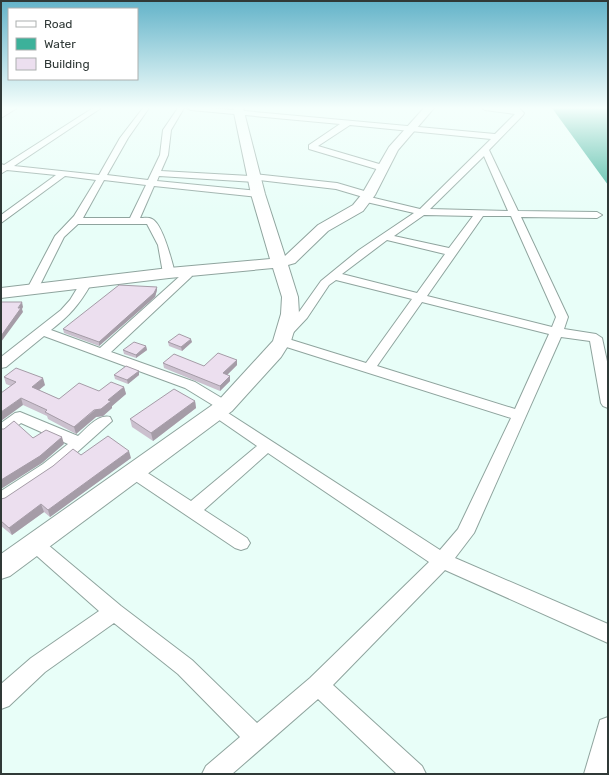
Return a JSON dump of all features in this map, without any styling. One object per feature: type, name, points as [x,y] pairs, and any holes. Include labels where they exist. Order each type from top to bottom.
[{"type":"street","points":[[3,169],[41,144]]},
{"type":"street","points":[[32,291],[60,236],[74,222],[121,144]]},
{"type":"street","points":[[134,220],[164,155],[165,144]]},
{"type":"street","points":[[247,144],[258,194],[290,297],[290,314],[284,337]]},
{"type":"street","points":[[316,144],[312,148],[383,168]]},
{"type":"street","points":[[1,293],[32,291],[176,272],[279,263],[290,260],[322,228],[358,208],[367,197],[393,149],[397,144]]},
{"type":"street","points":[[3,563],[35,544],[221,409],[274,353],[284,337],[303,315],[324,284],[363,252],[422,212],[491,144]]},
{"type":"street","points":[[214,774],[255,737],[318,685],[442,561],[465,533],[556,332],[562,317],[516,214],[485,150]]},
{"type":"street","points":[[3,169],[258,194]]},
{"type":"street","points":[[156,173],[254,178],[337,186],[367,197],[422,212],[597,215]]},
{"type":"street","points":[[1,220],[63,174]]},
{"type":"street","points":[[369,368],[479,214]]},
{"type":"street","points":[[74,222],[134,220],[150,221],[176,272],[186,276],[100,354]]},
{"type":"street","points":[[386,237],[451,252]]},
{"type":"street","points":[[335,276],[556,332],[596,338],[608,403]]},
{"type":"street","points":[[1,364],[65,313],[75,302],[85,284]]},
{"type":"street","points":[[42,331],[100,354],[190,385],[268,445],[442,561],[608,634]]},
{"type":"street","points":[[284,337],[369,368],[519,416]]},
{"type":"street","points":[[1,431],[20,417],[78,442]]},
{"type":"street","points":[[1,499],[49,468],[78,442],[105,421]]},
{"type":"street","points":[[192,510],[268,445]]},
{"type":"street","points":[[134,472],[241,543]]},
{"type":"street","points":[[35,544],[114,612],[185,667],[255,737]]},
{"type":"street","points":[[1,698],[38,664],[114,612]]},
{"type":"street","points":[[318,685],[414,774]]},
{"type":"street","points":[[596,774],[608,728]]},
{"type":"water","points":[[578,144],[608,144],[608,185]]},
{"type":"building","points":[[119,285],[157,287],[154,293],[99,342],[63,329]]},
{"type":"building","points":[[1,302],[22,302],[18,308],[21,308],[1,336]]},
{"type":"building","points":[[179,334],[191,339],[181,347],[168,342]]},
{"type":"building","points":[[134,342],[146,346],[136,355],[123,350]]},
{"type":"building","points":[[218,353],[237,360],[223,373],[230,376],[220,386],[163,363],[174,354],[204,366]]},
{"type":"building","points":[[126,366],[139,371],[127,380],[114,375]]},
{"type":"building","points":[[16,368],[43,378],[32,387],[59,399],[79,383],[99,391],[111,382],[124,387],[108,400],[111,401],[101,409],[94,410],[74,427],[45,412],[47,410],[21,398],[1,412],[1,393],[16,382],[4,377]]},
{"type":"building","points":[[174,389],[195,401],[151,433],[130,419]]},
{"type":"building","points":[[14,421],[33,438],[46,430],[62,437],[40,456],[1,480],[1,429],[4,429]]},
{"type":"building","points":[[108,436],[129,451],[48,510],[41,504],[9,528],[1,521],[1,499],[5,498],[53,466],[73,449],[81,455]]}]
